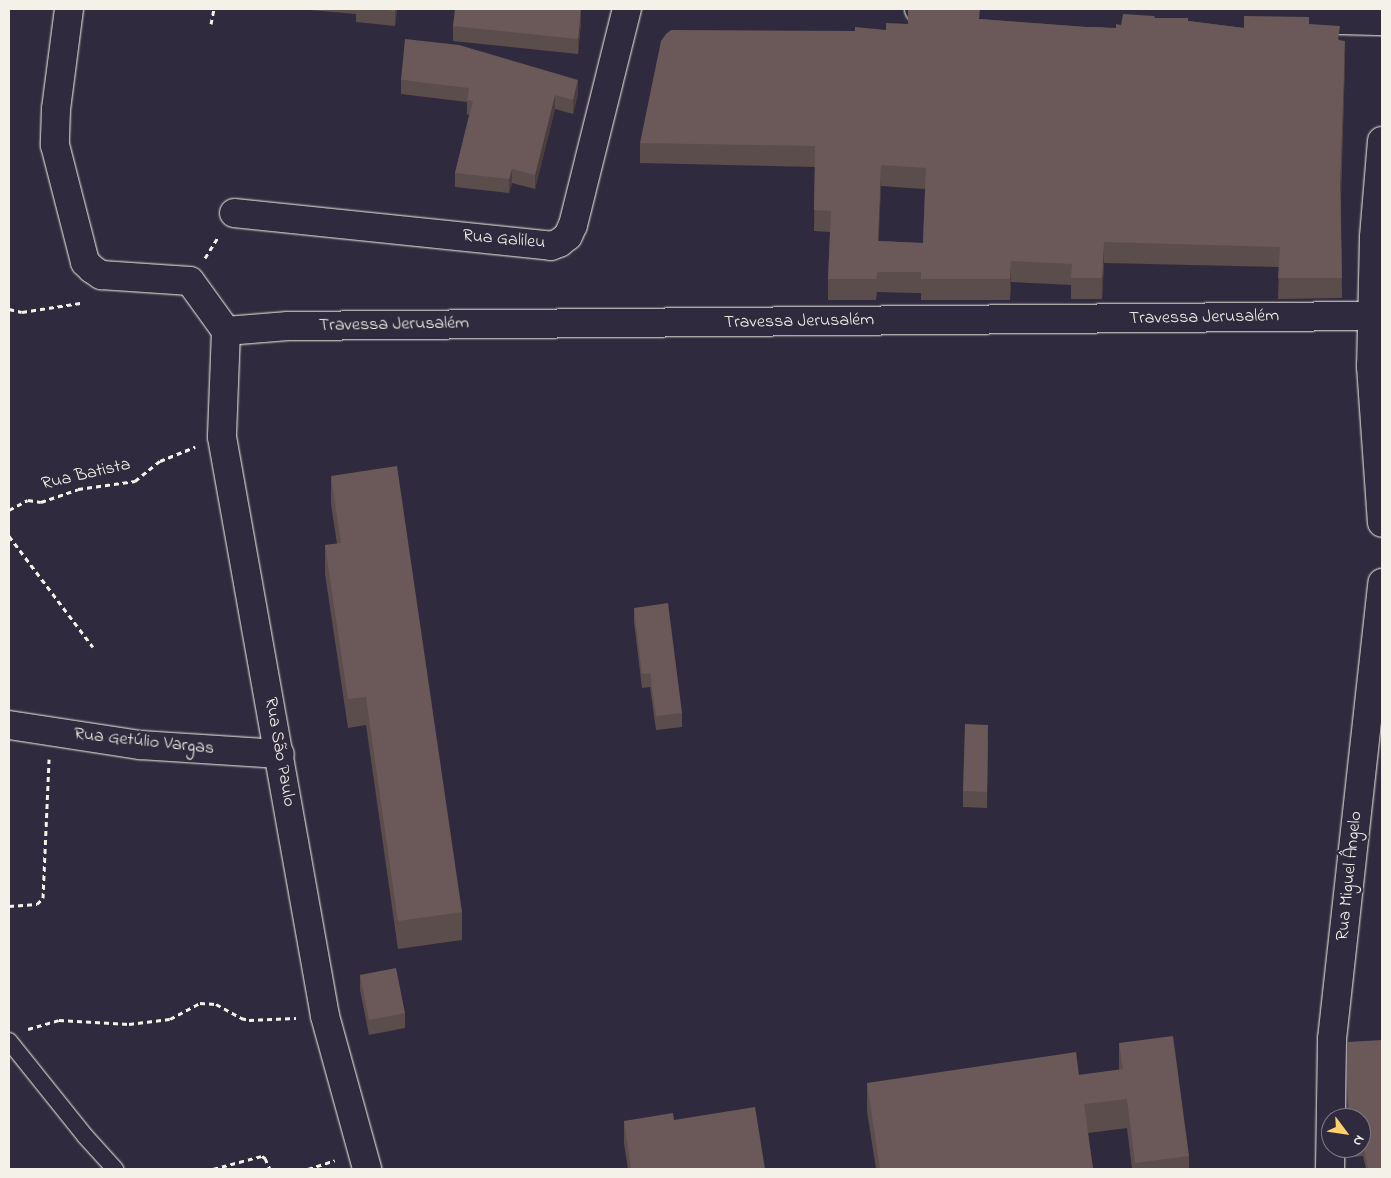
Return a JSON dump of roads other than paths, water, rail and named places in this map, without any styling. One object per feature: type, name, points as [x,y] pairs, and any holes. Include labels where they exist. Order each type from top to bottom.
[{"type":"street","points":[[69,9],[56,109],[55,145],[85,262],[101,275],[190,282],[226,331]]},
{"type":"street","name":"Rua Galileu","points":[[234,213],[551,246],[559,243],[568,236],[573,225],[627,9]]},
{"type":"street","points":[[918,9],[1382,21]]},
{"type":"street","points":[[1382,141],[1378,259],[1373,316],[1377,371],[1382,523]]},
{"type":"street","name":"Travessa Jerusalém","points":[[226,331],[288,326],[1373,316]]},
{"type":"street","name":"Rua São Paulo","points":[[226,331],[222,437],[280,754],[324,1016],[367,1169]]},
{"type":"street","name":"Rua Miguel Ângelo","points":[[1330,1169],[1332,1039],[1382,583]]},
{"type":"street","name":"Rua Getúlio Vargas","points":[[9,726],[140,745],[280,754]]},
{"type":"lane","points":[[9,1041],[85,1136],[115,1169]]}]
